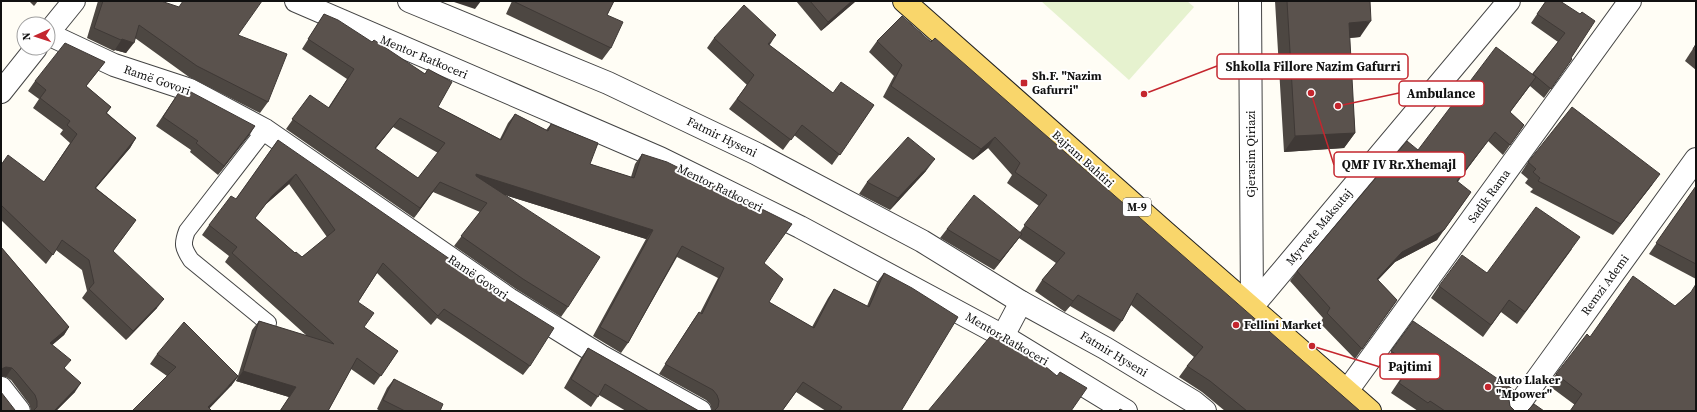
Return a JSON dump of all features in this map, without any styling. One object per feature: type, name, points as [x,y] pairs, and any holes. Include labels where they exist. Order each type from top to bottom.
[{"type":"main road","name":"Bajram Bahtiri","points":[[904,1],[1170,237],[1370,411]]},
{"type":"street","points":[[56,24],[74,1]]},
{"type":"street","name":"Mentor Ratkoceri","points":[[296,1],[660,158],[800,227],[1003,336],[1126,411]]},
{"type":"street","name":"Fatmir Hyseni","points":[[409,1],[608,83],[755,153],[922,241],[1021,302],[1105,348],[1194,402],[1205,411]]},
{"type":"street","name":"Gjerasim Qiriazi","points":[[1250,1],[1252,307]]},
{"type":"street","name":"Myrvete Maksutaj","points":[[1252,307],[1509,1]]},
{"type":"street","name":"Sadik Rama","points":[[1347,391],[1630,1]]},
{"type":"street","name":"Ramë Govori","points":[[56,38],[114,65],[190,90],[265,130],[509,299],[601,356],[700,411]]},
{"type":"street","points":[[1,92],[30,56]]},
{"type":"street","name":"Remzi Ademi","points":[[1514,411],[1696,159]]},
{"type":"street","points":[[1003,336],[1021,302]]},
{"type":"street","points":[[1,388],[19,411]]},
{"type":"lane","points":[[265,130],[192,225],[183,240],[184,250],[192,260],[268,324]]},
{"type":"green space","points":[[1041,1],[1187,1],[1194,7],[1129,80]]},
{"type":"building","points":[[103,1],[161,1],[179,7],[183,1],[262,1],[238,35],[287,54],[268,102],[197,66],[139,25],[134,43],[121,40],[94,28]]},
{"type":"building","points":[[515,1],[614,1],[607,15],[623,22],[611,48]]},
{"type":"building","points":[[810,1],[852,1],[828,22]]},
{"type":"building","points":[[1287,1],[1370,1],[1371,21],[1349,23],[1355,133],[1295,136]]},
{"type":"building","points":[[1546,1],[1560,1],[1580,14],[1582,12],[1595,21],[1571,58],[1572,59],[1551,89],[1533,74],[1565,33],[1537,14]]},
{"type":"building","points":[[744,5],[776,35],[768,44],[833,93],[841,82],[874,105],[840,155],[802,125],[791,140],[737,99],[754,75],[714,38]]},
{"type":"building","points":[[324,14],[338,20],[372,42],[374,40],[425,74],[428,69],[452,82],[438,107],[501,140],[515,114],[548,131],[551,124],[598,143],[590,164],[634,178],[642,154],[667,162],[792,224],[764,263],[783,279],[769,302],[814,328],[834,289],[869,307],[884,273],[912,288],[958,317],[901,411],[839,411],[842,407],[803,382],[782,411],[714,411],[718,407],[719,401],[713,390],[665,364],[699,312],[702,314],[724,268],[682,246],[628,343],[600,327],[653,230],[476,174],[476,176],[600,257],[568,307],[523,279],[461,236],[487,203],[440,182],[420,208],[292,119],[310,95],[329,108],[354,69],[308,39]],"holes":[[[400,118],[445,143],[418,178],[375,148]]]},
{"type":"building","points":[[902,16],[931,42],[935,38],[1360,411],[1247,411],[1210,381],[1187,366],[1203,347],[1137,293],[1122,321],[1078,295],[1073,301],[1042,280],[1065,253],[1024,225],[1047,195],[1015,172],[1020,163],[995,137],[981,149],[891,86],[902,65],[877,41]]},
{"type":"building","points":[[65,43],[105,62],[86,86],[111,107],[106,113],[136,138],[95,188],[136,220],[113,251],[164,299],[133,331],[89,289],[94,283],[89,260],[62,240],[53,255],[1,205],[1,165],[8,155],[44,182],[77,134],[67,125],[70,121],[40,98],[46,90],[35,81]]},
{"type":"building","points":[[1696,44],[1696,51],[1693,49]]},
{"type":"building","points":[[1496,47],[1536,77],[1510,112],[1524,125],[1510,145],[1495,132],[1457,181],[1471,192],[1444,230],[1402,252],[1377,279],[1397,300],[1362,349],[1327,313],[1330,308],[1297,271],[1407,141],[1418,150]]},
{"type":"building","points":[[181,89],[191,92],[255,126],[224,166],[196,143],[198,141],[163,117]]},
{"type":"building","points":[[1572,107],[1660,174],[1621,224],[1538,181],[1540,178],[1533,172],[1536,169],[1528,162]]},
{"type":"building","points":[[908,137],[935,159],[898,198],[867,182]]},
{"type":"building","points":[[278,140],[509,300],[554,328],[530,366],[444,309],[438,316],[383,263],[358,302],[374,313],[364,327],[398,351],[381,376],[357,358],[328,411],[280,411],[296,387],[243,371],[259,321],[334,344],[232,253],[237,247],[209,225],[231,196],[236,199]],"holes":[[[296,174],[335,230],[302,257],[296,252],[295,253],[255,218],[272,196]]]},
{"type":"building","points":[[1696,186],[1696,264],[1656,243]]},
{"type":"building","points":[[974,195],[1022,234],[1000,261],[947,229]]},
{"type":"building","points":[[1536,207],[1580,237],[1525,312],[1509,300],[1491,325],[1439,286],[1462,255],[1487,273]]},
{"type":"building","points":[[1,247],[69,327],[50,343],[71,360],[64,368],[81,383],[54,411],[33,411],[37,407],[35,395],[12,368],[6,367],[1,369]]},
{"type":"building","points":[[1633,276],[1675,306],[1691,292],[1696,284],[1696,411],[1570,411],[1582,394],[1556,374],[1587,334],[1590,337]]},
{"type":"building","points":[[1413,321],[1514,390],[1509,400],[1510,406],[1515,411],[1445,411],[1430,401],[1428,403],[1399,383],[1411,365],[1391,351]]},
{"type":"building","points":[[184,322],[238,376],[208,407],[212,411],[132,411],[176,367],[157,354]]},
{"type":"building","points":[[994,332],[1028,352],[1057,376],[1060,372],[1087,388],[1071,411],[928,411]]},
{"type":"building","points":[[588,348],[699,411],[649,411],[605,384],[598,397],[571,379]]},
{"type":"building","points":[[394,379],[443,404],[440,411],[405,411],[383,400]]},
{"type":"building","points":[[1,392],[15,410],[16,411],[1,411]]},
{"type":"building","points":[[1534,404],[1544,411],[1527,411]]},
{"type":"place","name":"Sh.F. \"Nazim Gafurri\"","points":[[1024,83]]},
{"type":"place","name":"QMF IV Rr.Xhemajl","points":[[1311,93]]},
{"type":"place","name":"Shkolla Fillore Nazim Gafurri","points":[[1144,94]]},
{"type":"place","name":"Ambulance","points":[[1338,106]]},
{"type":"place","name":"Fellini Market","points":[[1236,325]]},
{"type":"place","name":"Pajtimi","points":[[1312,346]]},
{"type":"place","name":"Auto Llaker \"Mpower\"","points":[[1488,387]]}]
